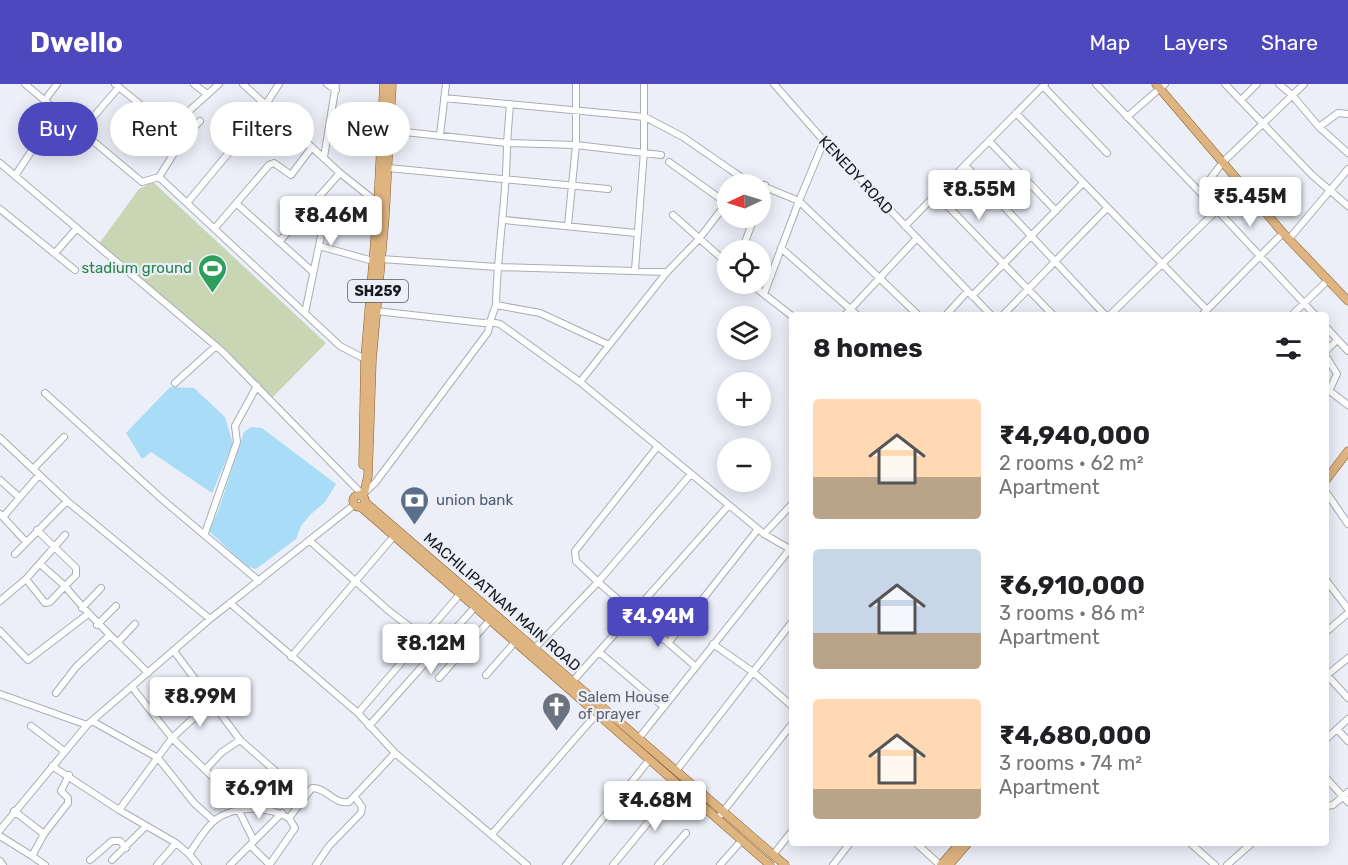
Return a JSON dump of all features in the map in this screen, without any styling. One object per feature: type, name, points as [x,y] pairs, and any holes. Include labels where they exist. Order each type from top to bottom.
[{"type":"main road","name":"SH259","points":[[384,84],[385,102]]},
{"type":"main road","name":"SH259","points":[[390,102],[392,84]]},
{"type":"main road","points":[[1160,86],[1286,236],[1348,301]]},
{"type":"main road","name":"SH259","points":[[361,499],[364,359],[377,260],[385,156]]},
{"type":"main road","name":"SH259","points":[[382,205],[388,168],[387,156]]},
{"type":"main road","name":"SH259","points":[[361,499],[368,476],[377,260]]},
{"type":"main road","points":[[1329,476],[1348,451]]},
{"type":"main road","name":"MACHILIPATNAM MAIN ROAD","points":[[361,499],[394,536],[535,648],[676,771],[721,815],[742,840],[770,865]]},
{"type":"main road","name":"MACHILIPATNAM MAIN ROAD","points":[[361,499],[432,564],[460,594],[649,760],[785,865]]},
{"type":"main road","points":[[940,865],[957,846]]},
{"type":"main road","points":[[950,865],[966,846]]},
{"type":"street","points":[[26,84],[48,102]]},
{"type":"street","points":[[45,100],[57,84]]},
{"type":"street","points":[[194,84],[207,94]]},
{"type":"street","points":[[198,102],[219,84]]},
{"type":"street","points":[[243,84],[264,102]]},
{"type":"street","points":[[267,102],[279,84]]},
{"type":"street","points":[[324,158],[336,87],[327,84]]},
{"type":"street","points":[[440,135],[446,84]]},
{"type":"street","points":[[568,225],[576,145],[576,84]]},
{"type":"street","points":[[635,270],[644,151],[646,84]]},
{"type":"street","name":"KENEDY ROAD","points":[[774,84],[824,141],[988,312]]},
{"type":"street","points":[[1096,84],[1312,312]]},
{"type":"street","points":[[1225,84],[1330,191],[1348,206]]},
{"type":"street","points":[[1241,100],[1257,84]]},
{"type":"street","points":[[1279,84],[1292,95],[1319,127],[1348,153]]},
{"type":"street","points":[[1200,192],[1223,162],[1304,84]]},
{"type":"street","points":[[905,226],[1044,85],[1107,153]]},
{"type":"street","points":[[98,110],[117,86],[137,102]]},
{"type":"street","points":[[1128,117],[1160,86]]},
{"type":"street","points":[[444,98],[645,117],[683,137],[737,174]]},
{"type":"street","points":[[0,830],[64,751],[90,723],[210,619],[361,499],[488,332],[496,305],[497,267],[507,179],[510,104]]},
{"type":"street","points":[[1016,113],[1162,264],[1204,312]]},
{"type":"street","points":[[1319,127],[1338,113],[1348,114]]},
{"type":"street","points":[[410,132],[507,142],[644,151],[661,155]]},
{"type":"street","points":[[771,275],[824,141]]},
{"type":"street","points":[[990,142],[1056,211]]},
{"type":"street","points":[[98,144],[142,182],[159,177],[172,156]]},
{"type":"street","points":[[314,149],[340,173],[382,205]]},
{"type":"street","points":[[15,176],[28,156]]},
{"type":"street","points":[[187,203],[226,156]]},
{"type":"street","points":[[215,228],[269,165],[274,163],[291,175],[305,156]]},
{"type":"street","points":[[669,162],[717,196]]},
{"type":"street","points":[[0,164],[216,346],[361,499]]},
{"type":"street","points":[[965,165],[1102,312]]},
{"type":"street","points":[[388,168],[608,189]]},
{"type":"street","points":[[1206,312],[1260,256],[1286,236],[1348,169]]},
{"type":"street","points":[[279,242],[340,173]]},
{"type":"street","points":[[159,177],[340,346],[364,359]]},
{"type":"street","points":[[949,312],[1005,264],[1083,183]]},
{"type":"street","points":[[771,189],[799,201],[915,312]]},
{"type":"street","points":[[937,195],[1050,312]]},
{"type":"street","points":[[306,313],[328,202],[319,196]]},
{"type":"street","points":[[237,204],[313,272]]},
{"type":"street","points":[[1006,312],[1107,208]]},
{"type":"street","points":[[0,209],[75,270]]},
{"type":"street","points":[[1113,312],[1217,210]]},
{"type":"street","points":[[673,215],[717,255]]},
{"type":"street","points":[[580,382],[667,272],[699,240],[717,215]]},
{"type":"street","points":[[504,220],[636,233]]},
{"type":"street","points":[[55,253],[77,228]]},
{"type":"street","points":[[848,312],[881,279],[916,239]]},
{"type":"street","points":[[319,246],[377,260],[497,267],[667,272]]},
{"type":"street","points":[[781,248],[854,312]]},
{"type":"street","points":[[1295,312],[1327,281]]},
{"type":"street","points":[[764,294],[789,314]]},
{"type":"street","points":[[496,305],[540,313],[609,345]]},
{"type":"street","points":[[376,311],[500,324],[580,382],[728,506],[789,549]]},
{"type":"street","points":[[1329,331],[1348,351]]},
{"type":"street","points":[[1329,348],[1337,340]]},
{"type":"street","points":[[175,383],[216,346]]},
{"type":"street","points":[[1329,362],[1337,374],[1329,388]]},
{"type":"street","points":[[205,533],[237,442],[235,426],[257,387]]},
{"type":"street","points":[[1329,391],[1348,405]]},
{"type":"street","points":[[45,393],[163,500],[205,533],[259,581]]},
{"type":"street","points":[[26,542],[1,515],[19,497],[64,437]]},
{"type":"street","points":[[0,438],[66,501],[210,619]]},
{"type":"street","points":[[657,446],[575,551],[576,561],[696,667]]},
{"type":"street","points":[[535,648],[598,582],[691,474]]},
{"type":"street","points":[[0,480],[19,497]]},
{"type":"street","points":[[1329,496],[1348,524]]},
{"type":"street","points":[[15,554],[66,501]]},
{"type":"street","points":[[573,681],[635,613],[643,599],[728,506]]},
{"type":"street","points":[[669,642],[761,531],[789,507]]},
{"type":"street","points":[[26,579],[48,603],[76,575],[77,570],[56,546],[37,530]]},
{"type":"street","points":[[0,601],[26,579],[65,535]]},
{"type":"street","points":[[291,657],[394,536]]},
{"type":"street","points":[[310,541],[423,637]]},
{"type":"street","points":[[639,738],[789,552]]},
{"type":"street","points":[[40,564],[65,586],[98,625],[118,642],[147,673]]},
{"type":"street","points":[[1329,584],[1348,611],[1329,629]]},
{"type":"street","points":[[82,608],[101,588]]},
{"type":"street","points":[[0,590],[6,595]]},
{"type":"street","points":[[358,713],[460,594]]},
{"type":"street","points":[[230,603],[358,713],[395,753],[527,865]]},
{"type":"street","points":[[98,625],[116,606]]},
{"type":"street","points":[[369,726],[475,607]]},
{"type":"street","points":[[0,631],[28,660],[88,614]]},
{"type":"street","points":[[439,678],[490,620]]},
{"type":"street","points":[[118,642],[135,624]]},
{"type":"street","points":[[676,771],[789,626]]},
{"type":"street","points":[[56,693],[76,667],[109,636]]},
{"type":"street","points":[[486,675],[515,642]]},
{"type":"street","points":[[713,644],[753,672],[789,703]]},
{"type":"street","points":[[174,651],[240,740],[304,796]]},
{"type":"street","points":[[599,652],[664,707]]},
{"type":"street","points":[[1329,672],[1348,658]]},
{"type":"street","points":[[1329,677],[1348,698]]},
{"type":"street","points":[[132,687],[172,738],[243,810],[252,843],[270,864],[295,828],[289,818],[282,813],[261,809],[243,810],[214,821],[189,854]]},
{"type":"street","points":[[0,694],[90,723],[158,758],[194,803],[214,821]]},
{"type":"street","points":[[119,810],[172,738],[211,702]]},
{"type":"street","points":[[492,834],[603,707]]},
{"type":"street","points":[[1329,736],[1348,719]]},
{"type":"street","points":[[31,726],[64,751]]},
{"type":"street","points":[[721,815],[789,728]]},
{"type":"street","points":[[1337,729],[1348,741]]},
{"type":"street","points":[[205,770],[222,752],[240,740]]},
{"type":"street","points":[[289,818],[312,788],[317,788],[344,803],[355,797],[395,753]]},
{"type":"street","points":[[566,865],[649,760]]},
{"type":"street","points":[[52,766],[69,775],[119,810],[176,843],[198,865]]},
{"type":"street","points":[[32,856],[44,834],[68,803],[68,798],[61,791],[69,775]]},
{"type":"street","points":[[1329,781],[1346,797],[1333,806],[1329,806]]},
{"type":"street","points":[[613,865],[679,785]]},
{"type":"street","points":[[316,865],[329,846],[361,813],[362,807],[355,797]]},
{"type":"street","points":[[14,811],[44,834]]},
{"type":"street","points":[[231,865],[282,813]]},
{"type":"street","points":[[112,860],[146,826]]},
{"type":"street","points":[[658,865],[686,833]]},
{"type":"street","points":[[773,855],[789,835]]},
{"type":"street","points":[[0,836],[45,865]]},
{"type":"street","points":[[90,860],[112,841],[118,840],[126,848]]},
{"type":"street","points":[[720,865],[742,840]]},
{"type":"street","points":[[157,865],[176,843]]},
{"type":"street","points":[[833,865],[848,846]]},
{"type":"street","points":[[919,846],[940,865]]},
{"type":"street","points":[[1193,846],[1208,862],[1215,865]]},
{"type":"street","points":[[1227,865],[1249,846]]},
{"type":"street","points":[[0,861],[3,865]]},
{"type":"green space","name":"stadium ground","points":[[153,182],[326,343],[272,398],[98,245],[139,189]]},
{"type":"water","points":[[170,387],[194,388],[225,417],[233,444],[212,493],[151,452],[142,459],[126,433]]},
{"type":"water","points":[[251,427],[262,428],[336,484],[325,502],[301,526],[296,539],[256,569],[246,566],[209,531],[219,509],[244,432]]},
{"type":"place","name":"stadium ground","points":[[213,294]]},
{"type":"place","name":"union bank","points":[[415,526]]},
{"type":"place","name":"Salem House of prayer","points":[[557,732]]}]
